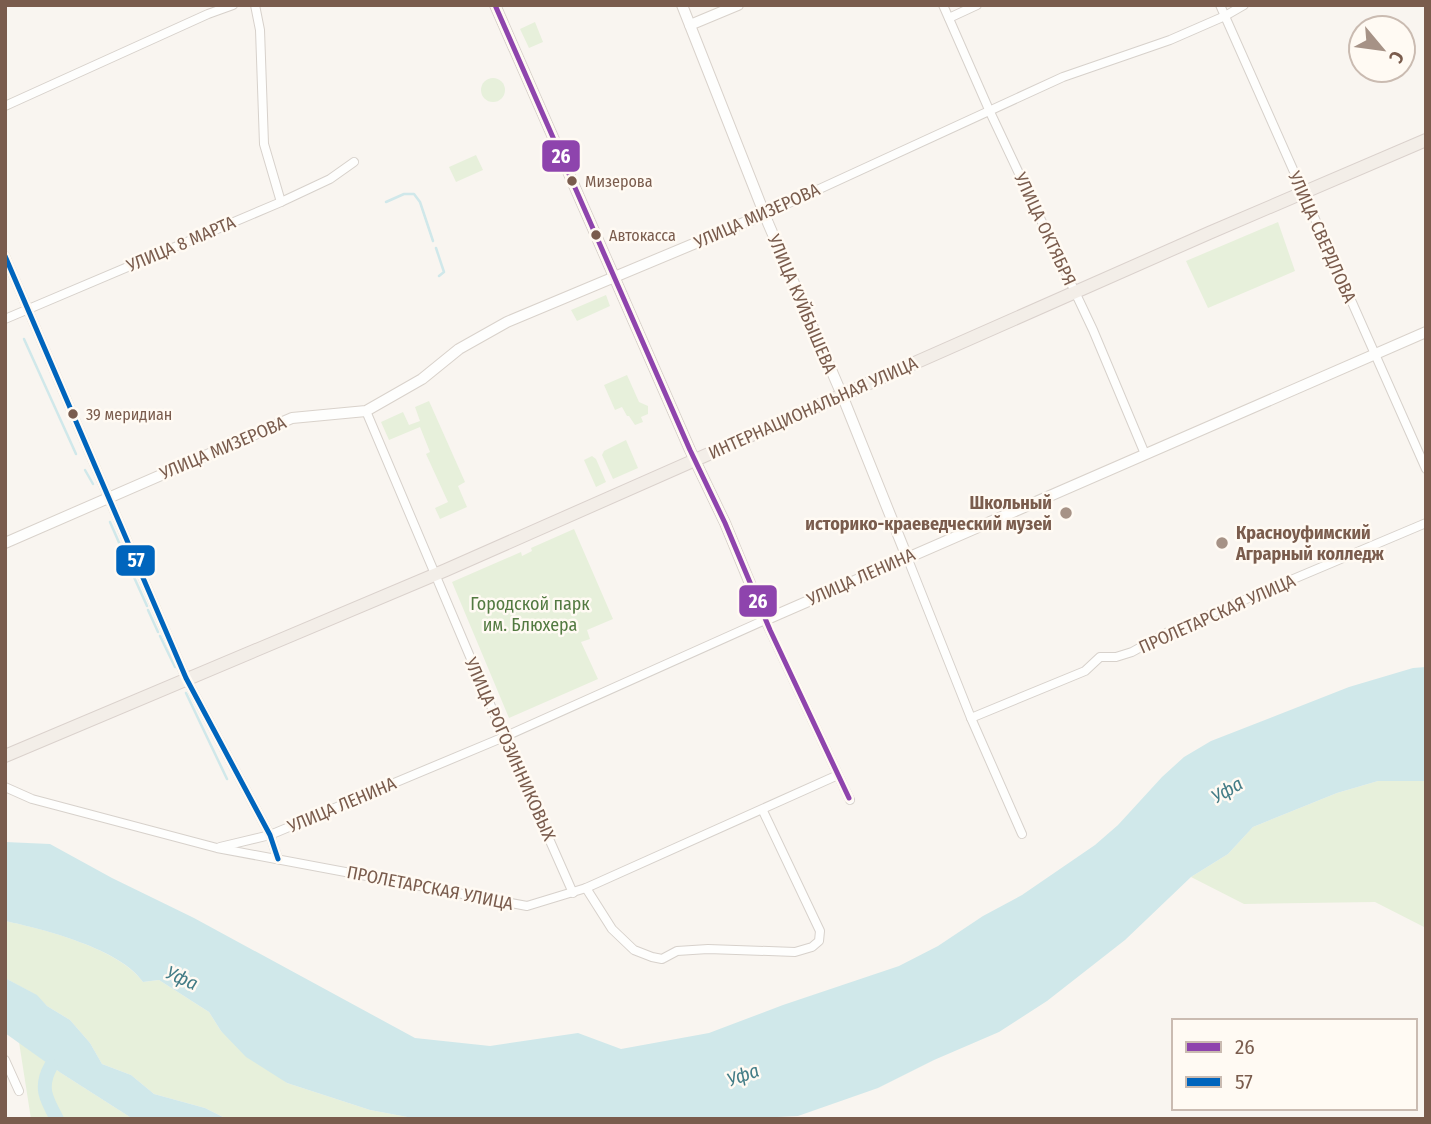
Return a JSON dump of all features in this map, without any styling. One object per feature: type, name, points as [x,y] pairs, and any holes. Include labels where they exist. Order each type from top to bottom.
[{"type":"main road","points":[[495,5],[725,523],[765,620]]},
{"type":"main road","name":"УЛИЦА КУЙБЫШЕВА","points":[[682,5],[907,557]]},
{"type":"main road","points":[[690,25],[738,5]]},
{"type":"main road","name":"ИНТЕРНАЦИОНАЛЬНАЯ УЛИЦА","points":[[5,756],[435,574],[1426,140]]},
{"type":"main road","name":"УЛИЦА МИЗЕРОВА","points":[[5,542],[292,418],[366,411],[422,380],[459,349],[507,322],[765,214]]},
{"type":"main road","name":"УЛИЦА ЛЕНИНА","points":[[765,620],[1426,332]]},
{"type":"street","points":[[203,5],[208,14]]},
{"type":"street","points":[[5,106],[233,5]]},
{"type":"street","points":[[256,5],[260,30],[264,144],[281,202]]},
{"type":"street","name":"УЛИЦА ОКТЯБРЯ","points":[[943,5],[1145,454]]},
{"type":"street","points":[[949,18],[977,5]]},
{"type":"street","name":"УЛИЦА СВЕРДЛОВА","points":[[1220,5],[1426,469]]},
{"type":"street","name":"УЛИЦА МИЗЕРОВА","points":[[765,214],[1063,77],[1170,40],[1244,5]]},
{"type":"street","name":"УЛИЦА 8 МАРТА","points":[[5,319],[281,202],[330,179],[354,162]]},
{"type":"street","points":[[5,256],[186,678],[270,835],[278,859]]},
{"type":"street","name":"УЛИЦА РОГОЗИННИКОВЫХ","points":[[366,411],[573,893]]},
{"type":"street","name":"ПРОЛЕТАРСКАЯ УЛИЦА","points":[[971,718],[1085,671],[1100,657],[1116,657],[1132,652],[1168,632],[1426,523]]},
{"type":"street","name":"УЛИЦА КУЙБЫШЕВА","points":[[907,557],[971,718],[1022,834]]},
{"type":"street","points":[[765,620],[850,800]]},
{"type":"street","name":"УЛИЦА ЛЕНИНА","points":[[217,848],[270,835],[504,737],[765,620]]},
{"type":"street","name":"ПРОЛЕТАРСКАЯ УЛИЦА","points":[[5,787],[32,799],[217,848],[527,906],[586,888],[763,811],[838,775]]},
{"type":"street","points":[[586,888],[612,929],[634,950],[652,957],[662,959],[677,951],[708,948],[795,952],[817,943],[820,932],[763,811]]},
{"type":"street","points":[[5,1060],[19,1091]]},
{"type":"green space","points":[[535,22],[543,42],[529,48],[520,29]]},
{"type":"green space","points":[[493,78],[502,81],[505,90],[502,99],[493,102],[484,99],[481,90],[484,81]]},
{"type":"green space","points":[[476,155],[483,170],[456,182],[449,167]]},
{"type":"green space","points":[[1278,222],[1295,271],[1208,308],[1186,261]]},
{"type":"green space","points":[[606,295],[610,306],[577,321],[571,310]]},
{"type":"green space","points":[[627,375],[639,402],[648,406],[648,414],[641,417],[643,422],[635,425],[622,407],[615,410],[604,385]]},
{"type":"green space","points":[[429,401],[465,482],[458,486],[467,507],[440,519],[435,508],[448,502],[426,454],[430,452],[420,427],[389,440],[381,422],[403,412],[409,425],[420,421],[415,407]]},
{"type":"green space","points":[[626,440],[638,468],[613,479],[602,455],[604,451]]},
{"type":"green space","points":[[592,456],[606,482],[596,487],[584,460]]},
{"type":"green space","name":"Городской парк им. Блюхера","points":[[574,529],[613,619],[587,630],[590,639],[581,642],[598,679],[509,718],[452,582],[521,552],[522,556],[532,551],[531,548]]},
{"type":"green space","points":[[1378,781],[1426,781],[1426,928],[1375,902],[1244,904],[1191,877],[1228,854],[1253,827],[1337,793]]},
{"type":"green space","points":[[5,921],[60,935],[100,950],[132,970],[143,982],[159,980],[209,1012],[221,1031],[287,1083],[370,1110],[418,1119],[227,1119],[205,1108],[154,1094],[131,1075],[102,1064],[90,1043],[70,1020],[47,1006],[36,995],[5,978]]},
{"type":"green space","points":[[19,1042],[61,1073],[133,1119],[31,1119]]},
{"type":"water","name":"Уфа","points":[[1426,667],[1426,781],[1378,781],[1337,793],[1253,827],[1228,854],[1191,877],[1125,940],[1047,1001],[999,1032],[878,1088],[798,1116],[739,1119],[418,1119],[370,1110],[287,1083],[246,1057],[221,1031],[209,1012],[159,980],[143,982],[132,970],[100,950],[60,935],[5,921],[5,842],[50,844],[194,918],[415,1038],[490,1046],[578,1033],[621,1049],[709,1033],[899,966],[938,946],[983,916],[1022,895],[1095,845],[1184,757],[1211,741],[1349,687],[1413,668]]},
{"type":"water","points":[[5,978],[37,995],[47,1006],[70,1020],[90,1043],[102,1064],[131,1075],[154,1094],[205,1108],[227,1119],[133,1119],[5,1033]]},
{"type":"waterway","points":[[386,202],[404,194],[414,194],[420,202],[433,241]]},
{"type":"waterway","points":[[436,248],[444,272],[439,276]]},
{"type":"waterway","points":[[24,339],[76,454]]},
{"type":"waterway","points":[[85,470],[93,484]]},
{"type":"waterway","points":[[110,522],[131,570]]},
{"type":"waterway","points":[[133,575],[147,606]]},
{"type":"waterway","points":[[148,610],[158,632]]},
{"type":"waterway","points":[[160,636],[175,667]]},
{"type":"waterway","points":[[186,693],[227,779]]},
{"type":"waterway","points":[[51,1066],[45,1080],[45,1093],[57,1119]]},
{"type":"transit line","name":"26","points":[[495,5],[770,630],[849,798]]},
{"type":"transit line","name":"57","points":[[5,256],[186,678],[270,835],[278,859]]},
{"type":"place","name":"Мизерова","points":[[572,181]]},
{"type":"place","name":"Автокасса","points":[[596,235]]},
{"type":"place","name":"39 меридиан","points":[[73,414]]},
{"type":"place","name":"Школьный историко-краеведческий музей","points":[[1066,513]]},
{"type":"place","name":"Красноуфимский Аграрный колледж","points":[[1222,543]]}]
